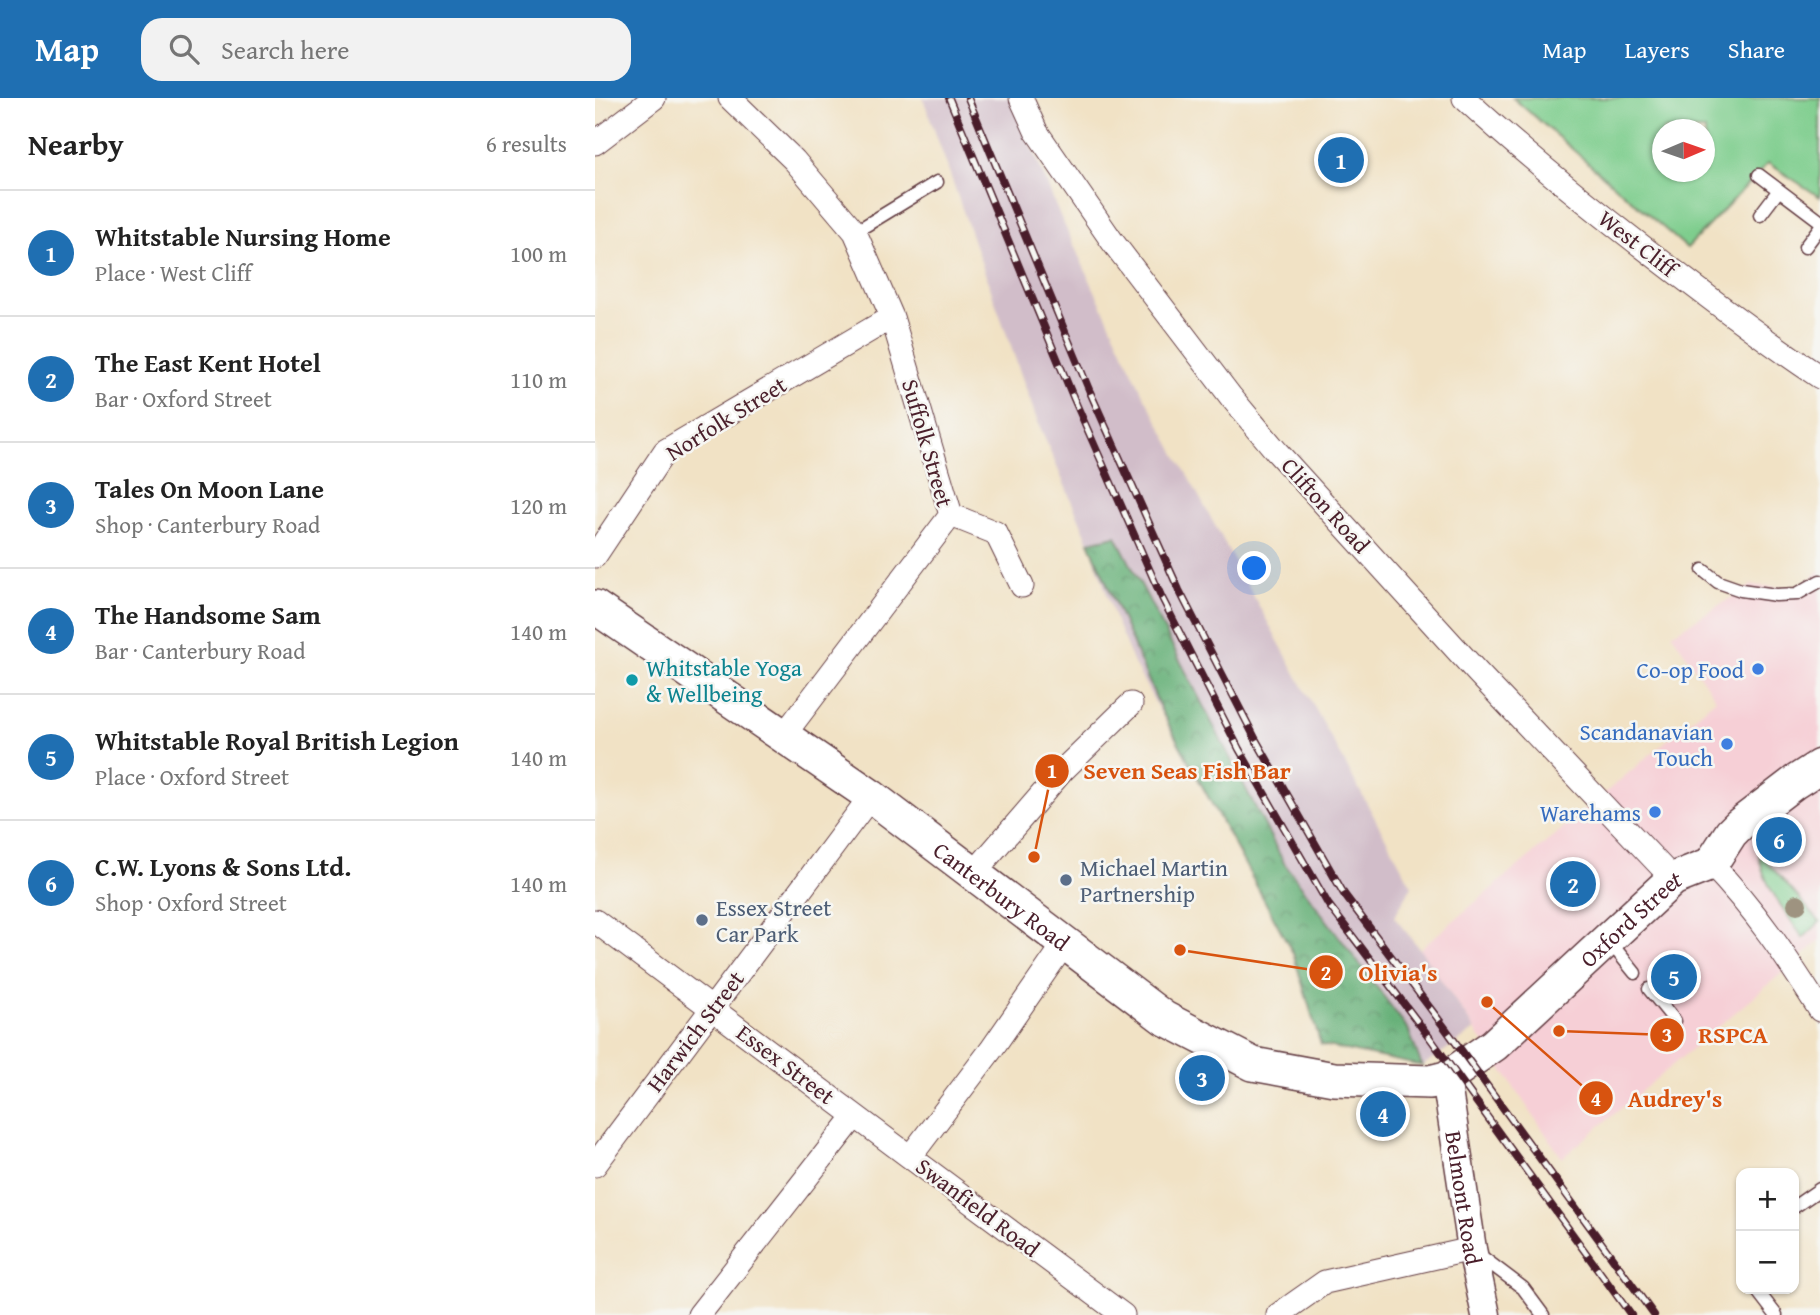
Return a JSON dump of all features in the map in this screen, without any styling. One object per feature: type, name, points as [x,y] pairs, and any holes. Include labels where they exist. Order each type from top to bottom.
[{"type":"main road","name":"Canterbury Road","points":[[595,607],[871,796],[1164,1018],[1253,1064],[1335,1079],[1430,1083],[1446,1078]]},
{"type":"main road","name":"Oxford Street","points":[[1446,1078],[1494,1045],[1673,879],[1710,864],[1740,824],[1820,766]]},
{"type":"street","points":[[595,143],[654,98]]},
{"type":"street","name":"Suffolk Street","points":[[730,98],[794,160],[829,198],[855,232],[892,317],[951,515],[784,735]]},
{"type":"street","name":"Clifton Road","points":[[1021,98],[1036,131],[1104,230],[1231,397],[1277,452],[1477,672],[1673,879]]},
{"type":"street","name":"West Cliff","points":[[1464,98],[1520,150],[1619,230],[1779,350],[1820,377]]},
{"type":"street","name":"Norfolk Street","points":[[595,556],[665,451],[892,317]]},
{"type":"street","points":[[951,515],[996,533],[1022,586]]},
{"type":"street","points":[[973,874],[1063,770],[1131,704]]},
{"type":"street","name":"Harwich Street","points":[[595,1165],[871,796]]},
{"type":"street","points":[[1710,864],[1744,898],[1787,957],[1820,1010]]},
{"type":"street","name":"Essex Street","points":[[595,920],[910,1157]]},
{"type":"street","name":"Swanfield Road","points":[[1065,943],[991,1050],[910,1157],[1123,1315]]},
{"type":"street","name":"Belmont Road","points":[[1446,1078],[1472,1249],[1486,1315]]},
{"type":"street","points":[[698,1315],[855,1116]]},
{"type":"street","points":[[1278,1315],[1325,1282],[1472,1249]]},
{"type":"lane","points":[[1759,175],[1820,220]]},
{"type":"lane","points":[[855,232],[937,182]]},
{"type":"lane","points":[[1761,215],[1779,190]]},
{"type":"lane","points":[[1805,247],[1820,228]]},
{"type":"lane","points":[[1703,570],[1719,582],[1741,590],[1776,595],[1797,594],[1820,581]]},
{"type":"lane","points":[[1609,940],[1635,973]]},
{"type":"lane","points":[[1649,989],[1675,1021]]},
{"type":"lane","points":[[1799,1204],[1820,1189]]},
{"type":"lane","points":[[1472,1249],[1523,1289],[1543,1315]]},
{"type":"lane","points":[[1759,1294],[1776,1315]]},
{"type":"shaded area","points":[[923,98],[1013,98],[1056,207],[1142,392],[1412,886],[1394,917],[1420,949],[1475,1030],[1422,1066],[1321,1045],[1293,953],[1135,666],[1116,621],[1089,542],[1037,420]]},
{"type":"shaded area","points":[[1820,570],[1820,941],[1562,1158],[1420,949],[1716,699],[1672,634],[1752,585],[1799,589]]},
{"type":"green space","points":[[1513,98],[1820,98],[1820,197],[1768,163],[1687,248]]},
{"type":"green space","points":[[1116,536],[1284,863],[1408,1029],[1422,1066],[1321,1045],[1293,953],[1162,712],[1089,542]]},
{"type":"green space","points":[[1759,853],[1820,922],[1803,938],[1770,887]]},
{"type":"railway","points":[[949,98],[1074,399],[1162,598],[1239,749],[1328,904],[1430,1038],[1631,1315]]},
{"type":"railway","points":[[968,98],[1090,392],[1179,590],[1256,740],[1344,894],[1654,1315]]},
{"type":"place","name":"Whitstable Nursing Home","points":[[1341,160]]},
{"type":"place","name":"Co-op Food","points":[[1758,669]]},
{"type":"place","name":"Whitstable Yoga & Wellbeing","points":[[632,680]]},
{"type":"place","name":"Scandanavian Touch","points":[[1727,744]]},
{"type":"place","name":"Warehams","points":[[1655,812]]},
{"type":"place","name":"C.W. Lyons & Sons Ltd.","points":[[1779,840]]},
{"type":"place","name":"Seven Seas Fish Bar","points":[[1034,857]]},
{"type":"place","name":"Michael Martin Partnership","points":[[1066,880]]},
{"type":"place","name":"The East Kent Hotel","points":[[1573,884]]},
{"type":"place","name":"Essex Street Car Park","points":[[702,920]]},
{"type":"place","name":"Olivia's","points":[[1180,950]]},
{"type":"place","name":"Whitstable Royal British Legion","points":[[1674,977]]},
{"type":"place","name":"Audrey's","points":[[1487,1002]]},
{"type":"place","name":"RSPCA","points":[[1559,1031]]},
{"type":"place","name":"Tales On Moon Lane","points":[[1202,1078]]},
{"type":"place","name":"The Handsome Sam","points":[[1383,1114]]}]
